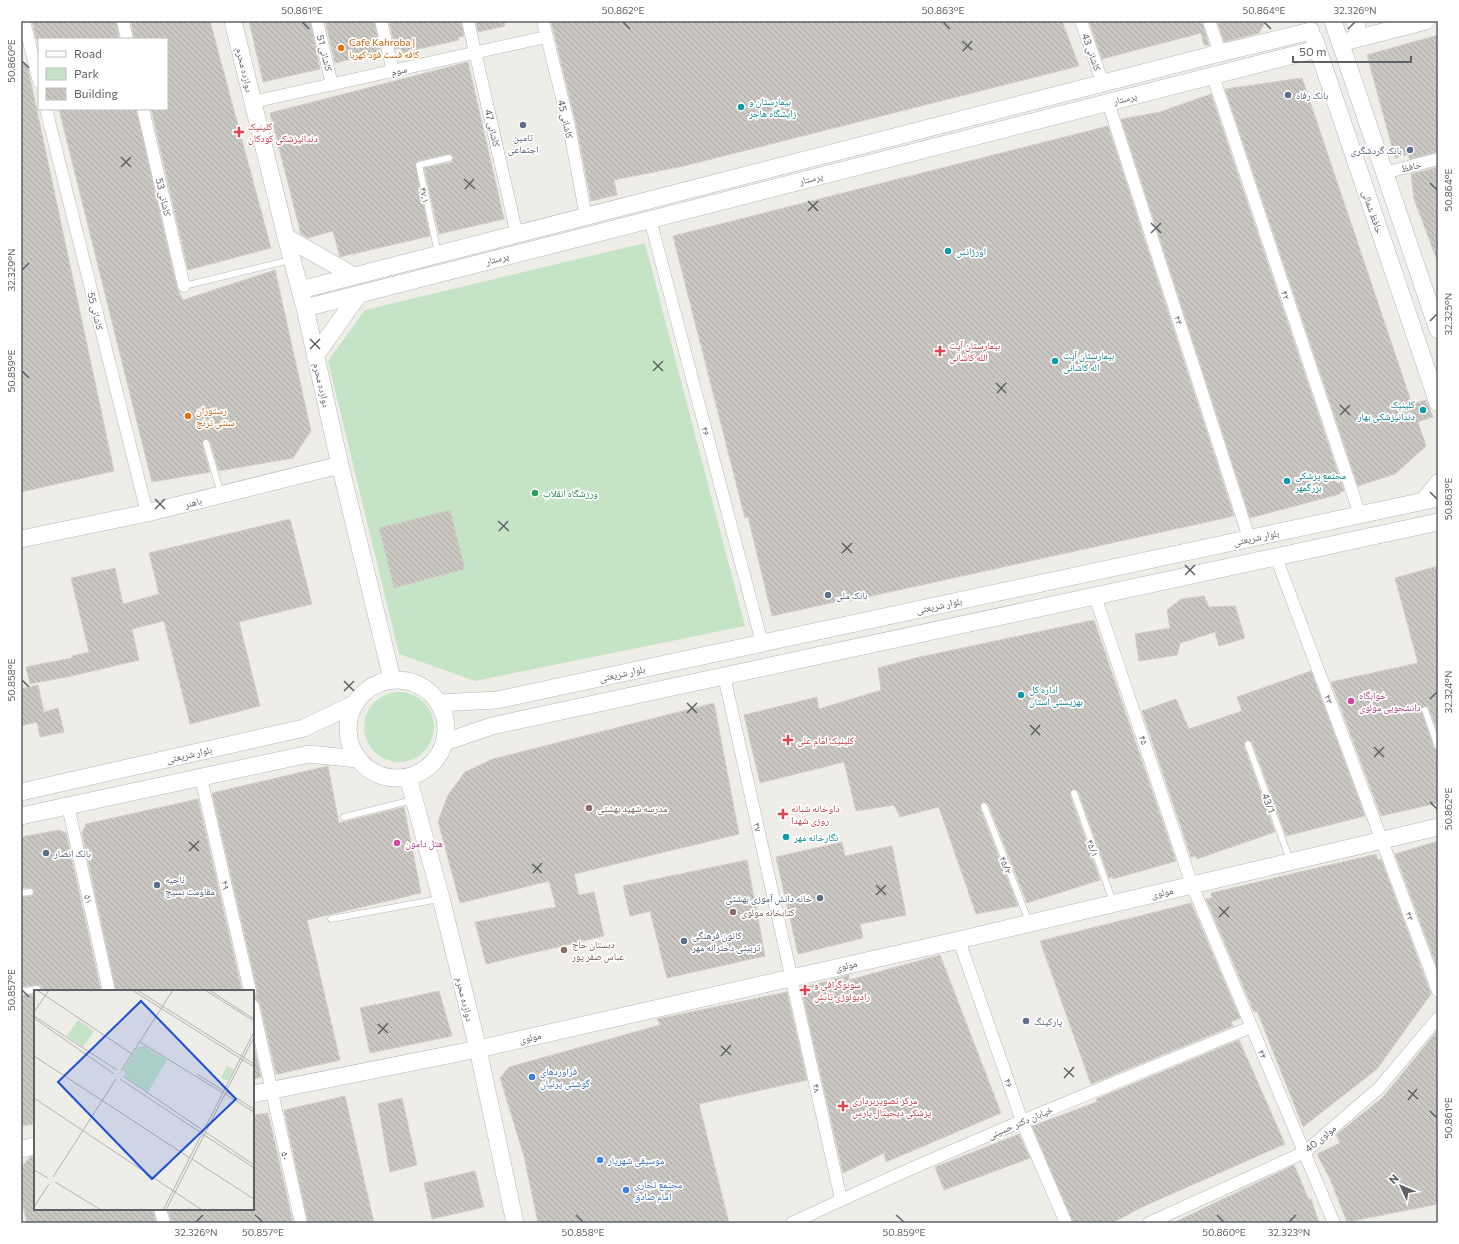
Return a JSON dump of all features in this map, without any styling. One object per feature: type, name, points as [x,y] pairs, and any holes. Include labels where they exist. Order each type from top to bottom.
[{"type":"main road","name":"دوازده محرم","points":[[234,21],[252,102],[305,308],[340,465],[392,679]]},
{"type":"main road","points":[[1354,21],[1360,38]]},
{"type":"main road","points":[[1340,43],[1426,21]]},
{"type":"main road","points":[[1339,22],[1340,43],[1438,330]]},
{"type":"main road","name":"پرستار","points":[[300,290],[1287,37],[1309,26]]},
{"type":"main road","name":"حافظ شمالی","points":[[1309,26],[1438,402]]},
{"type":"main road","points":[[1287,37],[1292,55]]},
{"type":"main road","name":"پرستار","points":[[305,308],[1317,49]]},
{"type":"main road","points":[[286,238],[354,276]]},
{"type":"main road","points":[[315,356],[359,294]]},
{"type":"main road","name":"باهنر","points":[[21,539],[147,513],[340,465]]},
{"type":"main road","points":[[1431,499],[1438,483]]},
{"type":"main road","name":"بلوار شریعتی","points":[[439,702],[497,700],[1431,499]]},
{"type":"main road","points":[[445,742],[492,726],[1276,557],[1436,524]]},
{"type":"main road","points":[[392,679],[410,681],[422,686],[432,693],[439,702],[445,715],[445,742],[431,765],[420,772],[408,777],[394,778],[380,776],[368,769],[358,759],[350,747],[347,732],[348,718],[354,704],[362,693],[373,685],[392,679]]},
{"type":"main road","name":"بلوار شریعتی","points":[[21,792],[304,728],[354,704]]},
{"type":"main road","points":[[21,816],[309,754],[358,759]]},
{"type":"main road","name":"دوازده محرم","points":[[408,777],[413,800],[441,898],[478,1049],[515,1223]]},
{"type":"main road","name":"مولوی","points":[[254,1094],[478,1049],[959,940],[1438,828]]},
{"type":"main road","points":[[21,1149],[34,1146]]},
{"type":"street","points":[[24,21],[38,78]]},
{"type":"street","points":[[123,21],[127,38]]},
{"type":"street","name":"کاشانی 51","points":[[317,21],[332,84]]},
{"type":"street","points":[[381,21],[392,71]]},
{"type":"street","name":"کاشانی 47","points":[[468,21],[517,235]]},
{"type":"street","name":"کاشانی 45","points":[[543,21],[568,126],[586,217]]},
{"type":"street","name":"کاشانی 43","points":[[1081,21],[1103,84]]},
{"type":"street","points":[[1209,21],[1220,53]]},
{"type":"street","name":"سوم","points":[[252,102],[546,37]]},
{"type":"street","name":"۴۲","points":[[1213,76],[1360,515]]},
{"type":"street","name":"۴۴","points":[[1108,102],[1250,538]]},
{"type":"street","name":"کاشانی 55","points":[[46,110],[147,513]]},
{"type":"street","name":"کاشانی 53","points":[[144,110],[184,286]]},
{"type":"street","name":"حافظ","points":[[1384,173],[1438,159]]},
{"type":"street","name":"۴۶","points":[[650,219],[762,643]]},
{"type":"street","name":"۴۳","points":[[1276,557],[1383,840]]},
{"type":"street","name":"۴۵","points":[[1095,596],[1192,885]]},
{"type":"street","name":"۴۷","points":[[724,676],[792,977]]},
{"type":"street","name":"۴۹","points":[[201,778],[250,990]]},
{"type":"street","name":"۵۱","points":[[68,806],[110,990]]},
{"type":"street","name":"۴۲","points":[[1383,840],[1438,991]]},
{"type":"street","name":"۴۴","points":[[1192,885],[1334,1223]]},
{"type":"street","name":"۴۶","points":[[959,940],[1022,1121],[1066,1223]]},
{"type":"street","name":"۴۸","points":[[792,977],[841,1199]]},
{"type":"street","points":[[254,1010],[272,1089]]},
{"type":"street","name":"مولوی 40","points":[[1149,1223],[1304,1152],[1379,1088],[1438,1018]]},
{"type":"street","name":"خیابان دکتر حسینی","points":[[792,1223],[841,1199],[1022,1121],[1251,1027]]},
{"type":"street","name":"۵۰","points":[[272,1089],[301,1223]]},
{"type":"street","points":[[160,1210],[164,1223]]},
{"type":"lane","name":"۴۷.۱","points":[[438,255],[418,165],[449,158]]},
{"type":"lane","points":[[184,286],[292,259]]},
{"type":"lane","points":[[206,443],[221,495]]},
{"type":"lane","points":[[1425,710],[1438,747]]},
{"type":"lane","name":"43/1","points":[[1248,744],[1291,862]]},
{"type":"lane","name":"۴۵/۱","points":[[1074,793],[1113,903]]},
{"type":"lane","points":[[344,817],[413,800]]},
{"type":"lane","name":"۴۵/۲","points":[[984,806],[1029,923]]},
{"type":"lane","points":[[21,893],[30,892]]},
{"type":"lane","points":[[331,919],[441,898]]},
{"type":"lane","points":[[21,992],[37,989]]},
{"type":"green space","name":"ورزشگاه انقلاب","points":[[645,243],[745,626],[475,681],[399,654],[328,361],[365,310]]},
{"type":"green space","points":[[392,692],[406,692],[419,698],[428,707],[432,713],[434,727],[432,741],[424,752],[413,760],[406,762],[392,762],[385,760],[374,752],[366,741],[364,734],[364,720],[366,713],[374,702],[385,694]]},
{"type":"building","points":[[32,21],[116,21],[119,38],[38,38],[36,39]]},
{"type":"building","points":[[131,21],[210,21],[271,248],[188,270],[151,110],[168,110],[168,38],[134,38]]},
{"type":"building","points":[[249,21],[310,21],[320,69],[263,82]]},
{"type":"building","points":[[325,21],[374,21],[381,52],[335,63]]},
{"type":"building","points":[[389,21],[461,21],[464,36],[458,37],[459,40],[401,53],[400,48],[395,49]]},
{"type":"building","points":[[476,21],[504,21],[505,26],[478,32]]},
{"type":"building","name":"بیمارستان و زایشگاه هاجر","points":[[551,21],[1062,21],[1079,66],[684,166],[614,180],[617,195],[591,201],[576,124]]},
{"type":"building","points":[[1089,21],[1202,21],[1209,45],[1204,45],[1201,33],[1102,59]]},
{"type":"building","points":[[1217,21],[1266,21],[1259,33],[1224,42]]},
{"type":"building","points":[[1438,35],[1438,152],[1409,159],[1409,154],[1395,158],[1367,55]]},
{"type":"building","points":[[468,62],[504,219],[439,234],[424,168],[452,162],[453,157],[448,154],[418,161],[415,164],[430,236],[340,257],[333,231],[308,238],[301,234],[270,113]]},
{"type":"building","points":[[27,64],[114,471],[21,492],[21,65]]},
{"type":"building","points":[[1302,78],[1412,404],[1426,400],[1433,417],[1418,422],[1426,446],[1395,474],[1358,486],[1225,89]]},
{"type":"building","points":[[1211,94],[1344,491],[1340,492],[1340,494],[1250,518],[1121,119],[1160,112]]},
{"type":"building","points":[[59,110],[136,110],[177,288],[183,300],[275,270],[311,431],[293,458],[219,471],[210,442],[205,439],[202,444],[210,472],[152,482]]},
{"type":"building","name":"بیمارستان آیت الله کاشانی","points":[[1108,126],[1234,516],[849,601],[848,599],[772,616],[748,517],[745,518],[673,236]]},
{"type":"building","points":[[1438,167],[1437,260],[1414,199],[1411,174]]},
{"type":"building","points":[[450,510],[465,569],[394,588],[379,528]]},
{"type":"building","points":[[290,519],[312,604],[239,622],[260,706],[190,724],[164,621],[132,629],[139,660],[30,684],[26,667],[72,658],[72,656],[89,652],[71,578],[115,568],[123,604],[159,594],[149,553]]},
{"type":"building","points":[[1438,566],[1438,733],[1428,707],[1424,706],[1421,710],[1434,748],[1438,751],[1438,803],[1381,816],[1331,682],[1418,663],[1395,578]]},
{"type":"building","points":[[1204,596],[1209,607],[1235,606],[1245,638],[1219,646],[1215,632],[1180,643],[1177,655],[1139,661],[1135,634],[1170,628],[1167,610],[1181,599]]},
{"type":"building","points":[[1094,620],[1176,861],[1113,879],[1112,877],[1109,878],[1078,791],[1073,789],[1070,795],[1100,880],[1027,903],[988,804],[983,802],[980,808],[1018,906],[976,914],[939,807],[900,817],[894,805],[856,811],[844,762],[760,783],[744,715],[817,697],[819,709],[881,690],[878,668],[915,658]]},
{"type":"building","points":[[1311,671],[1365,816],[1286,836],[1252,742],[1247,740],[1244,746],[1275,832],[1197,859],[1196,856],[1191,857],[1142,711],[1176,699],[1189,729],[1242,711],[1237,697]]},
{"type":"building","points":[[38,685],[44,712],[58,708],[64,732],[40,737],[37,722],[21,726],[21,689]]},
{"type":"building","name":"مدرسه شهید بهشتی","points":[[714,703],[739,834],[574,874],[579,895],[594,892],[604,936],[486,964],[475,922],[556,907],[549,881],[460,903],[438,821],[448,795],[465,772],[493,759]]},
{"type":"building","points":[[328,766],[339,823],[404,807],[421,893],[307,920],[340,1060],[276,1074],[260,1004],[254,999],[257,994],[257,989],[212,793]]},
{"type":"building","name":"ناحیه مقاومت بسیج","points":[[198,799],[242,990],[116,990],[82,833],[86,824]]},
{"type":"building","points":[[59,830],[66,833],[101,990],[41,990],[41,986],[37,985],[21,987],[21,897],[32,896],[34,892],[31,888],[21,888],[21,837]]},
{"type":"building","points":[[1438,841],[1438,970],[1395,854]]},
{"type":"building","name":"خانه دانش آموزی بهشتی","points":[[842,842],[845,856],[892,846],[906,915],[860,924],[863,938],[798,954],[776,857]]},
{"type":"building","points":[[1376,854],[1378,860],[1381,859],[1431,994],[1377,1069],[1303,1127],[1257,1011],[1254,1012],[1206,899],[1212,898],[1211,893]]},
{"type":"building","points":[[747,860],[765,956],[667,978],[650,911],[630,916],[623,886]]},
{"type":"building","points":[[1191,903],[1240,1018],[1231,1022],[1233,1026],[1091,1084],[1040,941]]},
{"type":"building","points":[[940,955],[1001,1113],[886,1162],[884,1153],[843,1173],[801,988],[849,975],[849,980]]},
{"type":"building","points":[[439,991],[452,1036],[370,1053],[360,1008]]},
{"type":"building","points":[[787,992],[807,1080],[699,1104],[729,1223],[538,1223],[524,1156],[500,1078],[509,1067],[660,1025],[657,1019]]},
{"type":"building","points":[[34,994],[34,1124],[21,1126],[21,996]]},
{"type":"building","points":[[1438,1030],[1438,1204],[1347,1222],[1330,1179],[1317,1154],[1340,1143],[1336,1135],[1383,1097]]},
{"type":"building","points":[[1239,1040],[1285,1144],[1142,1207],[1112,1223],[1073,1223],[1032,1126],[1097,1102],[1096,1099]]},
{"type":"building","points":[[254,1046],[261,1077],[254,1079]]},
{"type":"building","points":[[345,1096],[374,1223],[308,1223],[284,1110]]},
{"type":"building","points":[[402,1098],[417,1165],[390,1172],[378,1104]]},
{"type":"building","points":[[268,1113],[293,1223],[171,1223],[168,1210],[254,1210],[254,1115]]},
{"type":"building","points":[[1019,1134],[1030,1158],[944,1190],[935,1167]]},
{"type":"building","points":[[34,1156],[34,1210],[153,1210],[156,1223],[27,1223],[21,1197],[21,1168],[30,1157]]},
{"type":"building","points":[[1294,1165],[1309,1200],[1311,1199],[1319,1223],[1173,1223]]},
{"type":"building","points":[[475,1171],[484,1207],[432,1219],[424,1183]]},
{"type":"place","name":"Cafe Kahroba | کافه فست فود کهربا","points":[[341,48]]},
{"type":"place","name":"بانک رفاه","points":[[1288,95]]},
{"type":"place","name":"بیمارستان و زایشگاه هاجر","points":[[741,107]]},
{"type":"place","name":"تامین اجتماعی","points":[[523,125]]},
{"type":"place","name":"کلینیک دندانپزشکی کودکان","points":[[239,132]]},
{"type":"place","name":"بانک گردشگری","points":[[1410,150]]},
{"type":"place","name":"اورژانس","points":[[948,251]]},
{"type":"place","name":"بیمارستان آیت الله کاشانی","points":[[940,351]]},
{"type":"place","name":"بیمارستان آیت اله کاشانی","points":[[1055,361]]},
{"type":"place","name":"کلینیک دندانپزشکی بهار","points":[[1423,410]]},
{"type":"place","name":"رستوران سنتی ترنج","points":[[188,416]]},
{"type":"place","name":"مجتمع پزشکی بزرگمهر","points":[[1287,481]]},
{"type":"place","name":"ورزشگاه انقلاب","points":[[535,493]]},
{"type":"place","name":"بانک ملی","points":[[828,595]]},
{"type":"place","name":"اداره کل بهزیستی استان","points":[[1021,695]]},
{"type":"place","name":"خوابگاه دانشجویی مولوی","points":[[1351,701]]},
{"type":"place","name":"کلینیک امام علی","points":[[788,740]]},
{"type":"place","name":"مدرسه شهید بهشتی","points":[[589,808]]},
{"type":"place","name":"داوخانه شبانه روزی شهدا","points":[[783,814]]},
{"type":"place","name":"نگارخانه مهر","points":[[786,837]]},
{"type":"place","name":"هتل دامون","points":[[397,843]]},
{"type":"place","name":"بانک انصار","points":[[46,853]]},
{"type":"place","name":"ناحیه مقاومت بسیج","points":[[157,885]]},
{"type":"place","name":"خانه دانش آموزی بهشتی","points":[[820,898]]},
{"type":"place","name":"کتابخانه مولوی","points":[[733,912]]},
{"type":"place","name":"کانون فرهنگی تربیتی دخترانه مهر","points":[[684,941]]},
{"type":"place","name":"دبستان حاج عباس صفر پور","points":[[564,950]]},
{"type":"place","name":"سونوگرافی و رادیولوژی تابش","points":[[805,990]]},
{"type":"place","name":"پارکینگ","points":[[1026,1021]]},
{"type":"place","name":"فراوردهای گوشتی پرنیان","points":[[532,1077]]},
{"type":"place","name":"مرکز تصویربرداری پزشکی دیجیتال پارس","points":[[843,1106]]},
{"type":"place","name":"موسیقی شهریار","points":[[600,1160]]},
{"type":"place","name":"مجتمع تجاری امام صادق","points":[[626,1190]]}]
